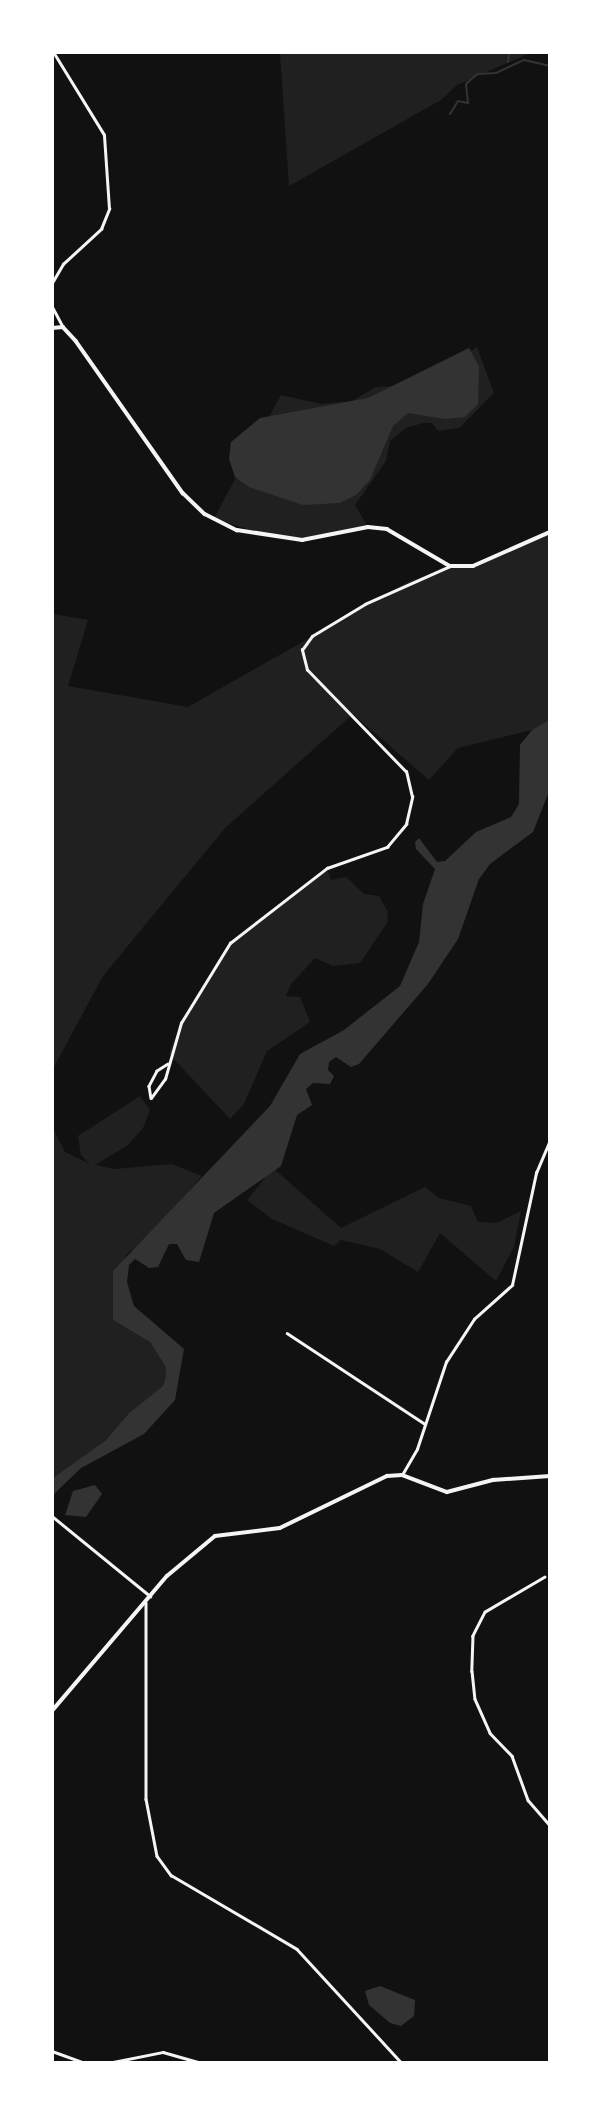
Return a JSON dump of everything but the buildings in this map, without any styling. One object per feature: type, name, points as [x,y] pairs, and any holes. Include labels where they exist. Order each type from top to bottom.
[{"type":"street","points":[[52,282],[63,264],[101,229],[109,209],[104,135],[53,52]]},
{"type":"street","points":[[52,306],[62,327],[126,407],[183,493],[215,520],[237,530],[280,539],[321,539],[368,527],[387,529],[450,566]]},
{"type":"street","points":[[52,328],[62,327]]},
{"type":"street","points":[[168,1064],[157,1071],[149,1086],[151,1098],[160,1091],[181,1023],[230,943],[327,868],[387,846],[407,824],[412,797],[406,772],[307,670],[302,650],[312,636],[365,604],[450,566],[472,566],[550,532]]},
{"type":"street","points":[[402,1475],[426,1424],[446,1362],[474,1319],[512,1285],[536,1173],[550,1140]]},
{"type":"street","points":[[287,1334],[426,1424]]},
{"type":"street","points":[[52,1711],[189,1556],[215,1536],[280,1528],[379,1479],[402,1475],[447,1492],[493,1480],[550,1476]]},
{"type":"street","points":[[52,1516],[151,1597]]},
{"type":"street","points":[[545,1577],[485,1612],[473,1636],[472,1671],[475,1699],[490,1733],[512,1756],[528,1800],[550,1825]]},
{"type":"street","points":[[146,1603],[146,1799],[157,1856],[171,1875],[297,1949],[400,2061]]},
{"type":"street","points":[[52,2051],[83,2063]]},
{"type":"street","points":[[113,2063],[163,2052],[198,2063]]},
{"type":"street","points":[[395,2063],[436,2063]]},
{"type":"shaded area","points":[[280,53],[530,53],[457,85],[441,100],[289,186]]},
{"type":"shaded area","points":[[477,347],[494,393],[459,428],[438,431],[432,423],[423,423],[406,428],[390,441],[386,461],[355,505],[368,527],[309,537],[267,536],[214,518],[281,395],[321,404],[352,401],[376,387],[398,386],[436,372]]},
{"type":"shaded area","points":[[469,348],[479,366],[478,404],[465,417],[445,419],[408,413],[393,426],[370,480],[356,495],[340,503],[303,505],[249,487],[235,477],[229,459],[231,442],[260,418],[368,398]]},
{"type":"shaded area","points":[[549,532],[549,720],[532,730],[458,748],[429,780],[353,714],[225,828],[103,976],[53,1069],[53,614],[88,620],[68,686],[188,707],[406,583],[450,566],[473,566]]},
{"type":"shaded area","points":[[549,720],[548,794],[533,832],[490,864],[479,879],[458,939],[428,984],[359,1064],[351,1067],[336,1057],[329,1062],[328,1070],[334,1076],[330,1084],[313,1083],[306,1089],[312,1105],[297,1115],[281,1166],[214,1213],[199,1262],[186,1260],[177,1244],[169,1244],[158,1267],[149,1268],[135,1259],[129,1265],[127,1282],[134,1306],[184,1349],[175,1400],[144,1434],[81,1468],[53,1495],[53,1478],[106,1440],[129,1413],[163,1386],[166,1376],[165,1366],[150,1342],[113,1320],[113,1271],[270,1106],[300,1054],[344,1030],[400,986],[419,942],[423,904],[435,869],[416,849],[415,842],[419,838],[437,862],[445,861],[476,832],[511,817],[519,804],[520,745],[532,730]]},
{"type":"shaded area","points":[[327,868],[331,880],[346,877],[364,894],[379,896],[388,912],[387,923],[360,963],[333,966],[315,958],[291,984],[286,996],[300,997],[310,1022],[267,1051],[244,1104],[230,1119],[169,1054],[174,1040],[230,943]]},
{"type":"shaded area","points":[[140,1096],[150,1110],[143,1128],[128,1145],[95,1165],[114,1169],[172,1164],[202,1176],[155,1230],[126,1255],[113,1320],[150,1342],[165,1366],[166,1376],[163,1386],[129,1413],[106,1440],[53,1478],[52,1126],[65,1152],[90,1164],[81,1155],[78,1136]]},
{"type":"shaded area","points":[[273,1168],[341,1228],[425,1187],[439,1198],[471,1206],[478,1222],[497,1223],[521,1211],[514,1247],[496,1281],[440,1233],[418,1272],[380,1249],[341,1240],[334,1246],[272,1219],[247,1200]]},
{"type":"shaded area","points":[[95,1485],[102,1494],[86,1517],[65,1515],[73,1491]]},
{"type":"shaded area","points":[[380,1986],[415,2000],[414,2016],[401,2026],[390,2023],[369,2005],[365,1991]]},
{"type":"waterway","points":[[508,62],[509,52]]},
{"type":"waterway","points":[[450,114],[458,101],[468,103],[466,84],[477,74],[496,73],[524,60],[550,66]]}]
